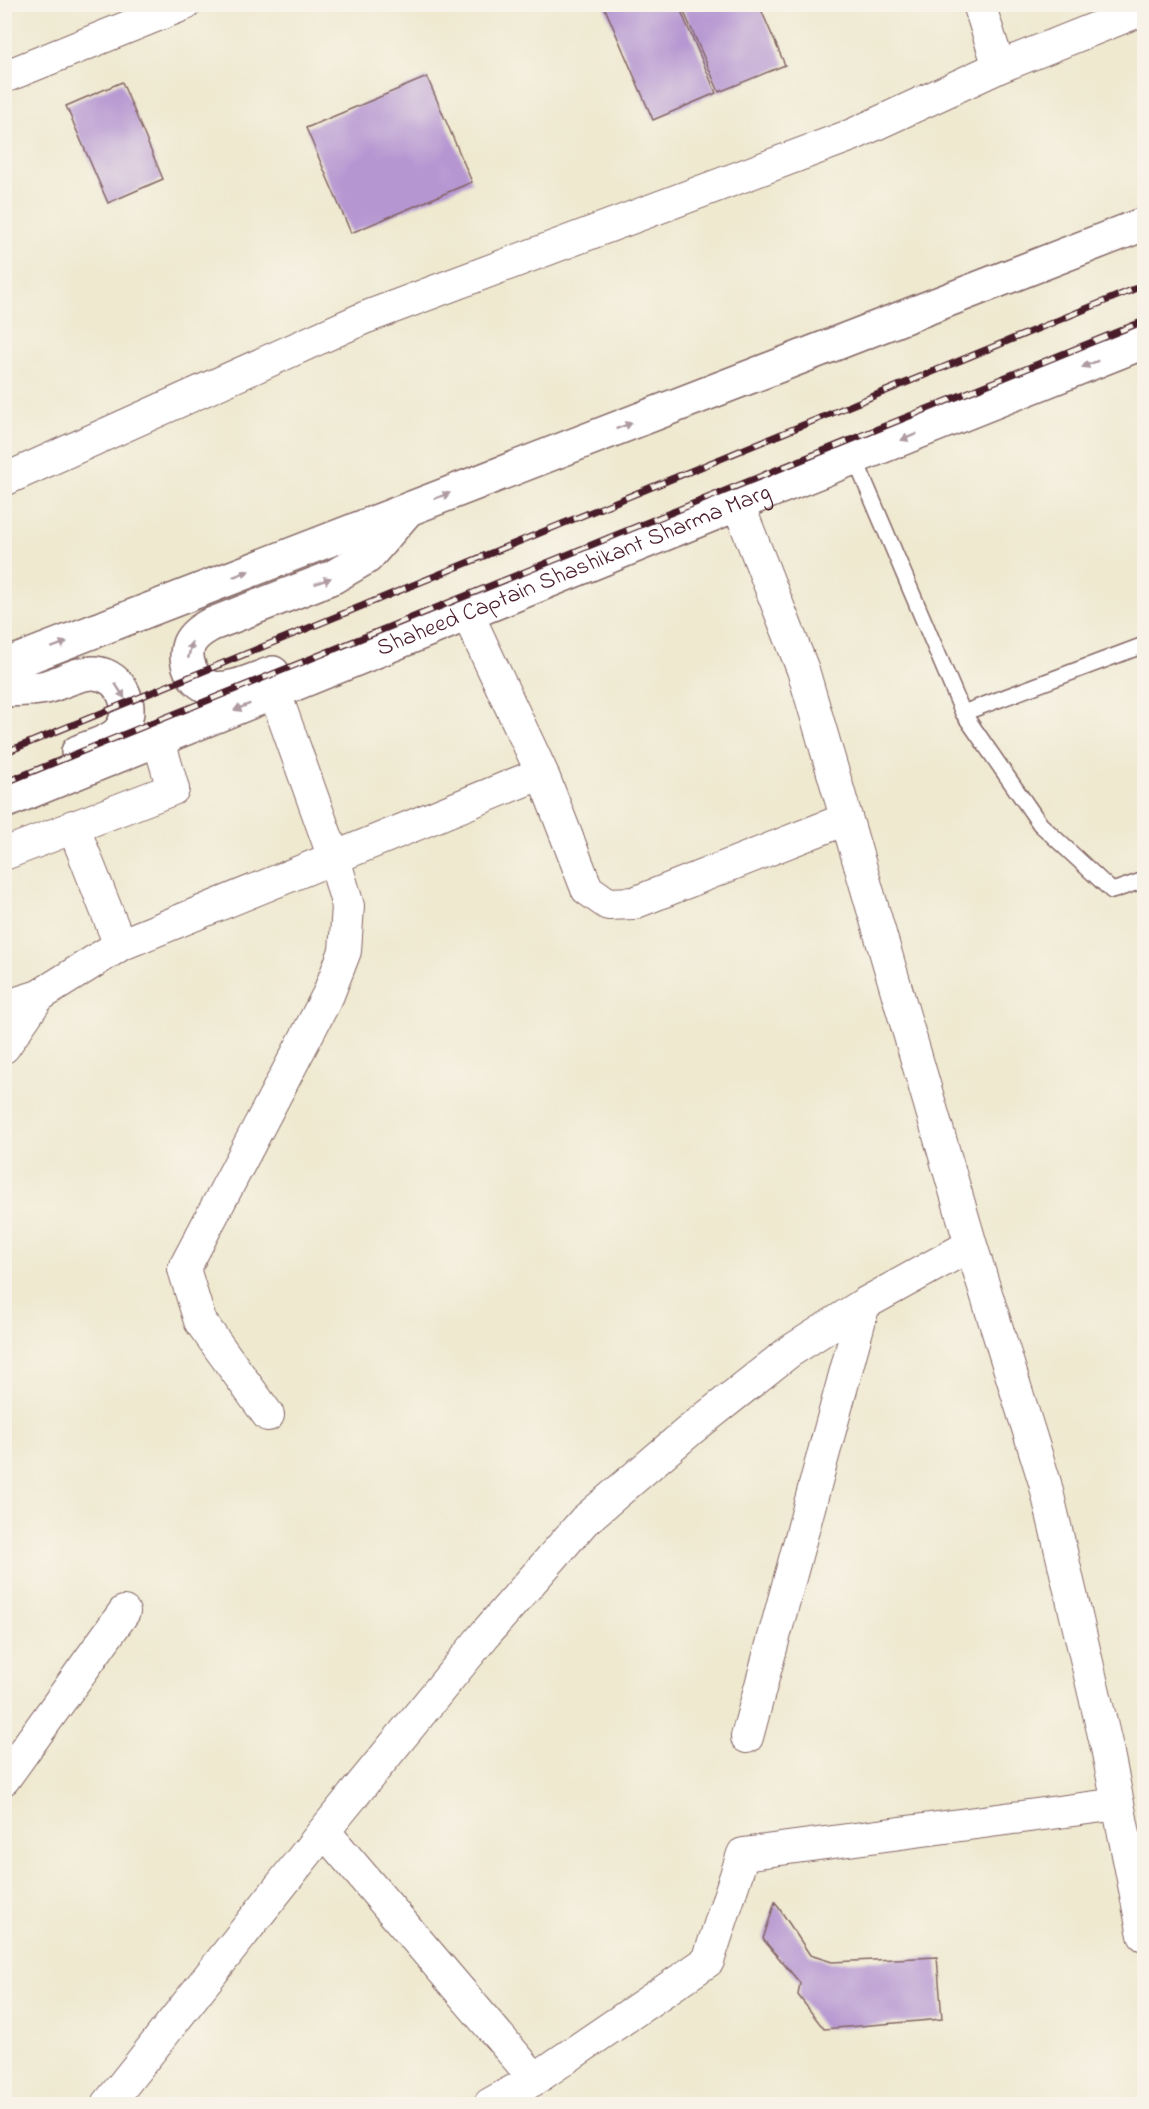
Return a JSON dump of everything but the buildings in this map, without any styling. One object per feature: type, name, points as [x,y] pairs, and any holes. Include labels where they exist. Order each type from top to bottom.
[{"type":"main road","points":[[4,666],[1144,224]]},
{"type":"main road","name":"Shaheed Captain Shashikant Sharma Marg","points":[[8,801],[738,504],[1144,342]]},
{"type":"main road","points":[[408,509],[367,557],[333,577],[210,625],[197,633],[189,644],[187,658],[190,671],[199,682],[213,688],[226,688],[353,646],[454,620]]},
{"type":"main road","points":[[4,690],[43,688],[82,674],[95,673],[107,676],[118,685],[125,696],[128,709],[125,721],[108,741],[63,758],[8,801]]},
{"type":"street","points":[[4,77],[185,4]]},
{"type":"street","points":[[979,4],[999,67]]},
{"type":"street","points":[[4,480],[364,318],[852,135],[999,67],[1144,9]]},
{"type":"street","points":[[738,504],[803,670],[971,1245],[1045,1483],[1107,1748],[1144,1935]]},
{"type":"street","points":[[454,620],[542,773],[587,889],[608,904],[633,903],[846,819]]},
{"type":"street","points":[[268,1415],[200,1321],[184,1269],[328,995],[345,951],[348,906],[334,858],[275,693]]},
{"type":"street","points":[[4,854],[173,789],[159,741]]},
{"type":"street","points":[[4,1007],[39,996],[120,945],[542,773]]},
{"type":"street","points":[[73,826],[120,945]]},
{"type":"street","points":[[4,1047],[39,996]]},
{"type":"street","points":[[108,2104],[324,1831],[486,1633],[584,1521],[689,1431],[789,1352],[864,1304],[971,1245]]},
{"type":"street","points":[[747,1737],[864,1304]]},
{"type":"street","points":[[4,1779],[124,1612]]},
{"type":"street","points":[[490,2104],[535,2079],[708,1961],[743,1854],[1118,1804]]},
{"type":"street","points":[[324,1831],[535,2079]]},
{"type":"lane","points":[[855,459],[963,713],[1040,824],[1112,891],[1144,880]]},
{"type":"lane","points":[[963,713],[1144,645]]},
{"type":"railway","points":[[4,753],[1144,285]]},
{"type":"railway","points":[[4,783],[1144,321]]}]
